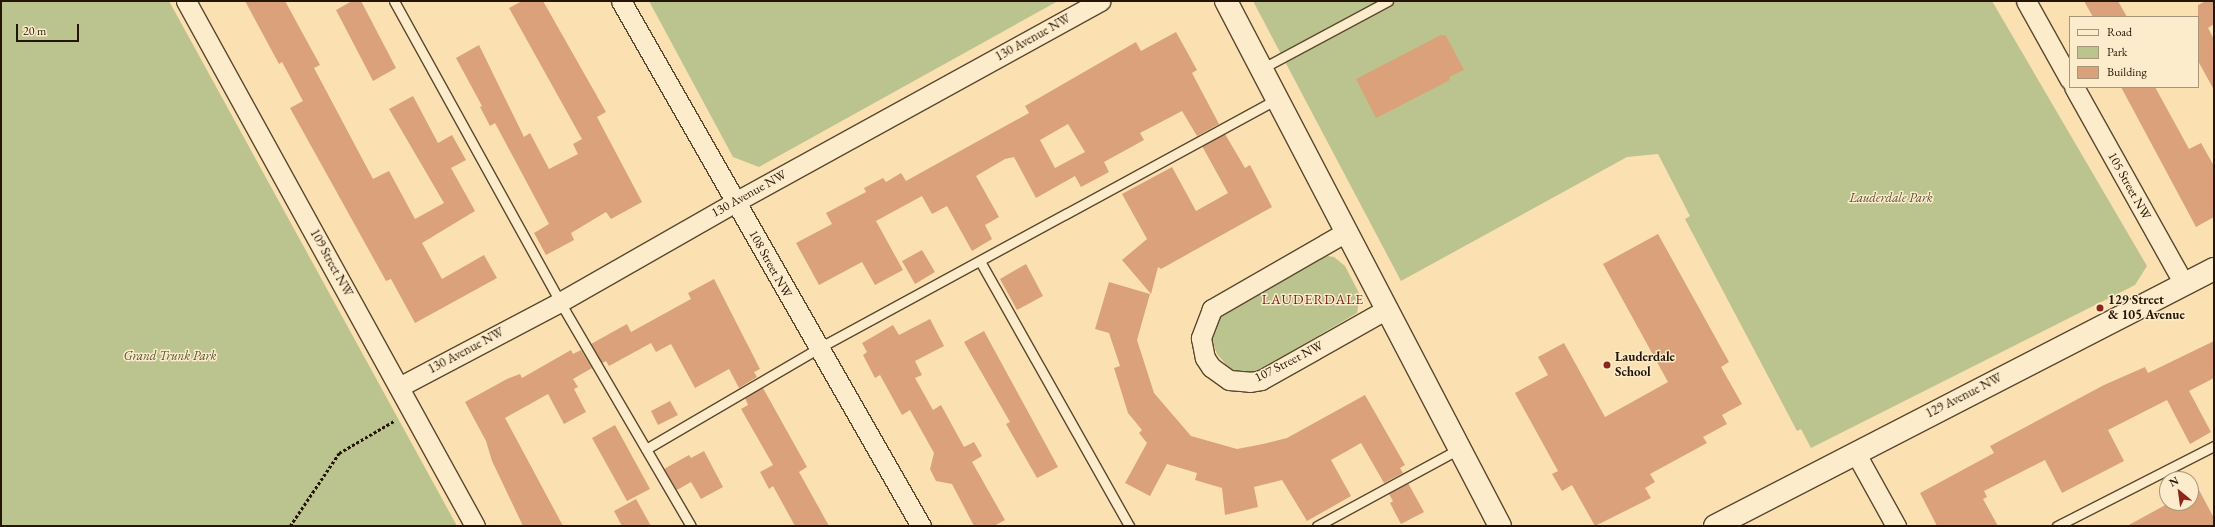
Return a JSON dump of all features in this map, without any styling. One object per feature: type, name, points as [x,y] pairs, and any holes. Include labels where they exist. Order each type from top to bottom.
[{"type":"street","name":"109 Street NW","points":[[186,1],[475,526]]},
{"type":"street","name":"108 Street NW","points":[[621,1],[817,349],[921,526]]},
{"type":"street","name":"130 Avenue NW","points":[[399,387],[560,302],[735,202],[1100,1]]},
{"type":"street","points":[[1226,1],[1500,526]]},
{"type":"street","points":[[2026,1],[2069,78]]},
{"type":"street","name":"105 Street NW","points":[[2075,88],[2184,284]]},
{"type":"street","name":"107 Street NW","points":[[1346,232],[1212,309],[1201,338],[1205,358],[1211,367],[1229,380],[1250,382],[1261,380],[1387,309]]},
{"type":"street","name":"129 Avenue NW","points":[[1715,526],[1855,452],[2214,269]]},
{"type":"street","points":[[1855,452],[1896,526]]},
{"type":"lane","points":[[394,1],[560,302],[691,526]]},
{"type":"lane","points":[[1261,69],[1388,1]]},
{"type":"lane","points":[[646,449],[817,349],[981,263],[1277,99]]},
{"type":"lane","points":[[981,263],[1129,526]]},
{"type":"lane","points":[[2057,526],[2214,446]]},
{"type":"lane","points":[[1318,526],[1459,449]]},
{"type":"path","points":[[290,526],[339,453],[398,418]]},
{"type":"green space","name":"Grand Trunk Park","points":[[1,1],[169,1],[457,526],[1,526]]},
{"type":"green space","points":[[649,1],[1058,1],[759,167],[733,157]]},
{"type":"green space","name":"Lauderdale Park","points":[[1253,1],[1992,1],[2147,266],[2135,285],[1811,448],[1801,429],[1797,431],[1685,219],[1690,216],[1658,154],[1627,157],[1401,281]]},
{"type":"green space","points":[[1327,256],[1334,257],[1345,266],[1360,295],[1357,313],[1254,373],[1238,373],[1231,370],[1217,354],[1211,337],[1218,315]]},
{"type":"building","points":[[245,1],[285,1],[320,65],[314,68],[373,179],[389,171],[415,219],[444,203],[389,109],[413,96],[438,143],[452,135],[466,160],[451,168],[475,211],[422,243],[442,279],[484,255],[497,278],[415,323],[391,279],[386,281],[290,108],[303,101],[282,62],[279,64]]},
{"type":"building","points":[[352,1],[361,1],[396,68],[373,81],[336,10]]},
{"type":"building","points":[[522,1],[543,1],[606,112],[597,117],[642,202],[611,219],[606,212],[571,233],[574,240],[546,255],[534,233],[549,224],[495,123],[490,126],[480,107],[482,106],[456,58],[479,45],[524,137],[530,133],[549,169],[578,154],[573,144],[582,139],[509,8]]},
{"type":"building","points":[[2084,1],[2118,1],[2126,16],[2092,16]]},
{"type":"building","points":[[2206,1],[2214,1],[2214,24],[2208,28],[2214,39],[2214,90],[2199,63],[2198,5]]},
{"type":"building","points":[[1176,32],[1197,70],[1192,73],[1219,124],[1197,136],[1182,111],[1140,133],[1144,140],[1104,162],[1109,172],[1081,187],[1075,176],[1036,198],[1014,157],[1005,159],[976,176],[999,217],[985,225],[992,239],[972,251],[947,206],[932,214],[922,196],[876,221],[903,270],[875,285],[862,262],[819,285],[796,243],[832,224],[826,213],[866,192],[864,188],[883,178],[886,182],[901,173],[906,181],[1029,113],[1025,106],[1136,42],[1141,51]],"holes":[[[1068,124],[1085,152],[1055,168],[1040,140]]]},
{"type":"building","points":[[1441,35],[1446,36],[1464,70],[1449,77],[1450,80],[1376,118],[1356,79]]},
{"type":"building","points":[[2122,88],[2156,88],[2189,149],[2201,143],[2214,166],[2214,217],[2196,227]]},
{"type":"building","points":[[1225,134],[1245,168],[1250,165],[1272,207],[1161,269],[1158,267],[1151,294],[1122,260],[1147,239],[1122,194],[1172,167],[1196,211],[1228,193],[1202,146]]},
{"type":"building","points":[[1658,234],[1729,362],[1721,367],[1742,404],[1722,415],[1727,424],[1703,437],[1707,443],[1650,474],[1655,482],[1645,488],[1651,498],[1595,526],[1572,485],[1562,491],[1552,474],[1558,471],[1515,393],[1548,375],[1538,357],[1564,343],[1605,417],[1668,382],[1603,264]]},
{"type":"building","points":[[922,250],[935,272],[915,284],[902,261]]},
{"type":"building","points":[[1026,264],[1043,296],[1017,310],[1000,279]]},
{"type":"building","points":[[714,279],[760,369],[754,372],[757,377],[739,388],[729,369],[695,388],[671,344],[656,352],[651,343],[609,366],[606,361],[602,363],[591,344],[627,324],[631,332],[691,299],[688,293]]},
{"type":"building","points":[[1109,282],[1150,294],[1137,340],[1154,393],[1191,436],[1237,449],[1263,444],[1287,438],[1365,395],[1405,465],[1400,468],[1403,473],[1384,483],[1361,443],[1331,460],[1351,496],[1307,521],[1282,480],[1254,487],[1258,507],[1225,515],[1222,488],[1195,480],[1197,473],[1167,464],[1150,496],[1125,483],[1147,443],[1139,433],[1142,430],[1128,413],[1114,368],[1120,366],[1109,333],[1095,329]]},
{"type":"building","points":[[930,319],[944,346],[915,361],[922,375],[915,378],[933,410],[941,405],[964,447],[974,442],[982,456],[972,462],[1005,520],[994,526],[974,526],[952,484],[936,481],[930,469],[934,453],[910,410],[902,415],[880,375],[875,378],[863,355],[867,352],[862,343],[893,325],[899,335]]},
{"type":"building","points":[[984,331],[1058,467],[1037,478],[1006,424],[1010,422],[964,342]]},
{"type":"building","points":[[2214,341],[2214,378],[2189,391],[2211,432],[2190,444],[2167,400],[2108,430],[2124,461],[2062,493],[2045,460],[1984,491],[1987,497],[1983,499],[1998,526],[1937,526],[1920,493],[1994,453],[1990,446],[2104,385],[2145,367],[2148,373]]},
{"type":"building","points":[[571,350],[573,354],[581,350],[592,368],[573,379],[578,387],[574,389],[586,412],[564,424],[548,394],[505,418],[563,526],[523,526],[492,461],[486,441],[465,402],[507,379],[520,374],[522,378]]},
{"type":"building","points":[[763,388],[807,467],[799,472],[829,526],[795,526],[773,486],[769,489],[760,472],[773,465],[741,409],[748,405],[745,398]]},
{"type":"building","points":[[670,401],[678,415],[658,425],[651,411]]},
{"type":"building","points":[[615,425],[650,489],[627,501],[592,438]]},
{"type":"building","points":[[704,451],[723,487],[701,499],[691,482],[677,490],[664,469],[689,455],[691,458]]},
{"type":"building","points":[[1408,483],[1424,512],[1401,524],[1390,503],[1393,501],[1389,494]]},
{"type":"building","points":[[2199,490],[2214,518],[2214,526],[2127,526],[2159,508],[2159,511],[2199,511]]},
{"type":"building","points":[[636,499],[651,526],[622,526],[614,511]]},
{"type":"place","name":"129 Street & 105 Avenue","points":[[2100,308]]},
{"type":"place","name":"Lauderdale School","points":[[1607,365]]},
{"type":"district","name":"LAUDERDALE","points":[[1313,299]]}]
